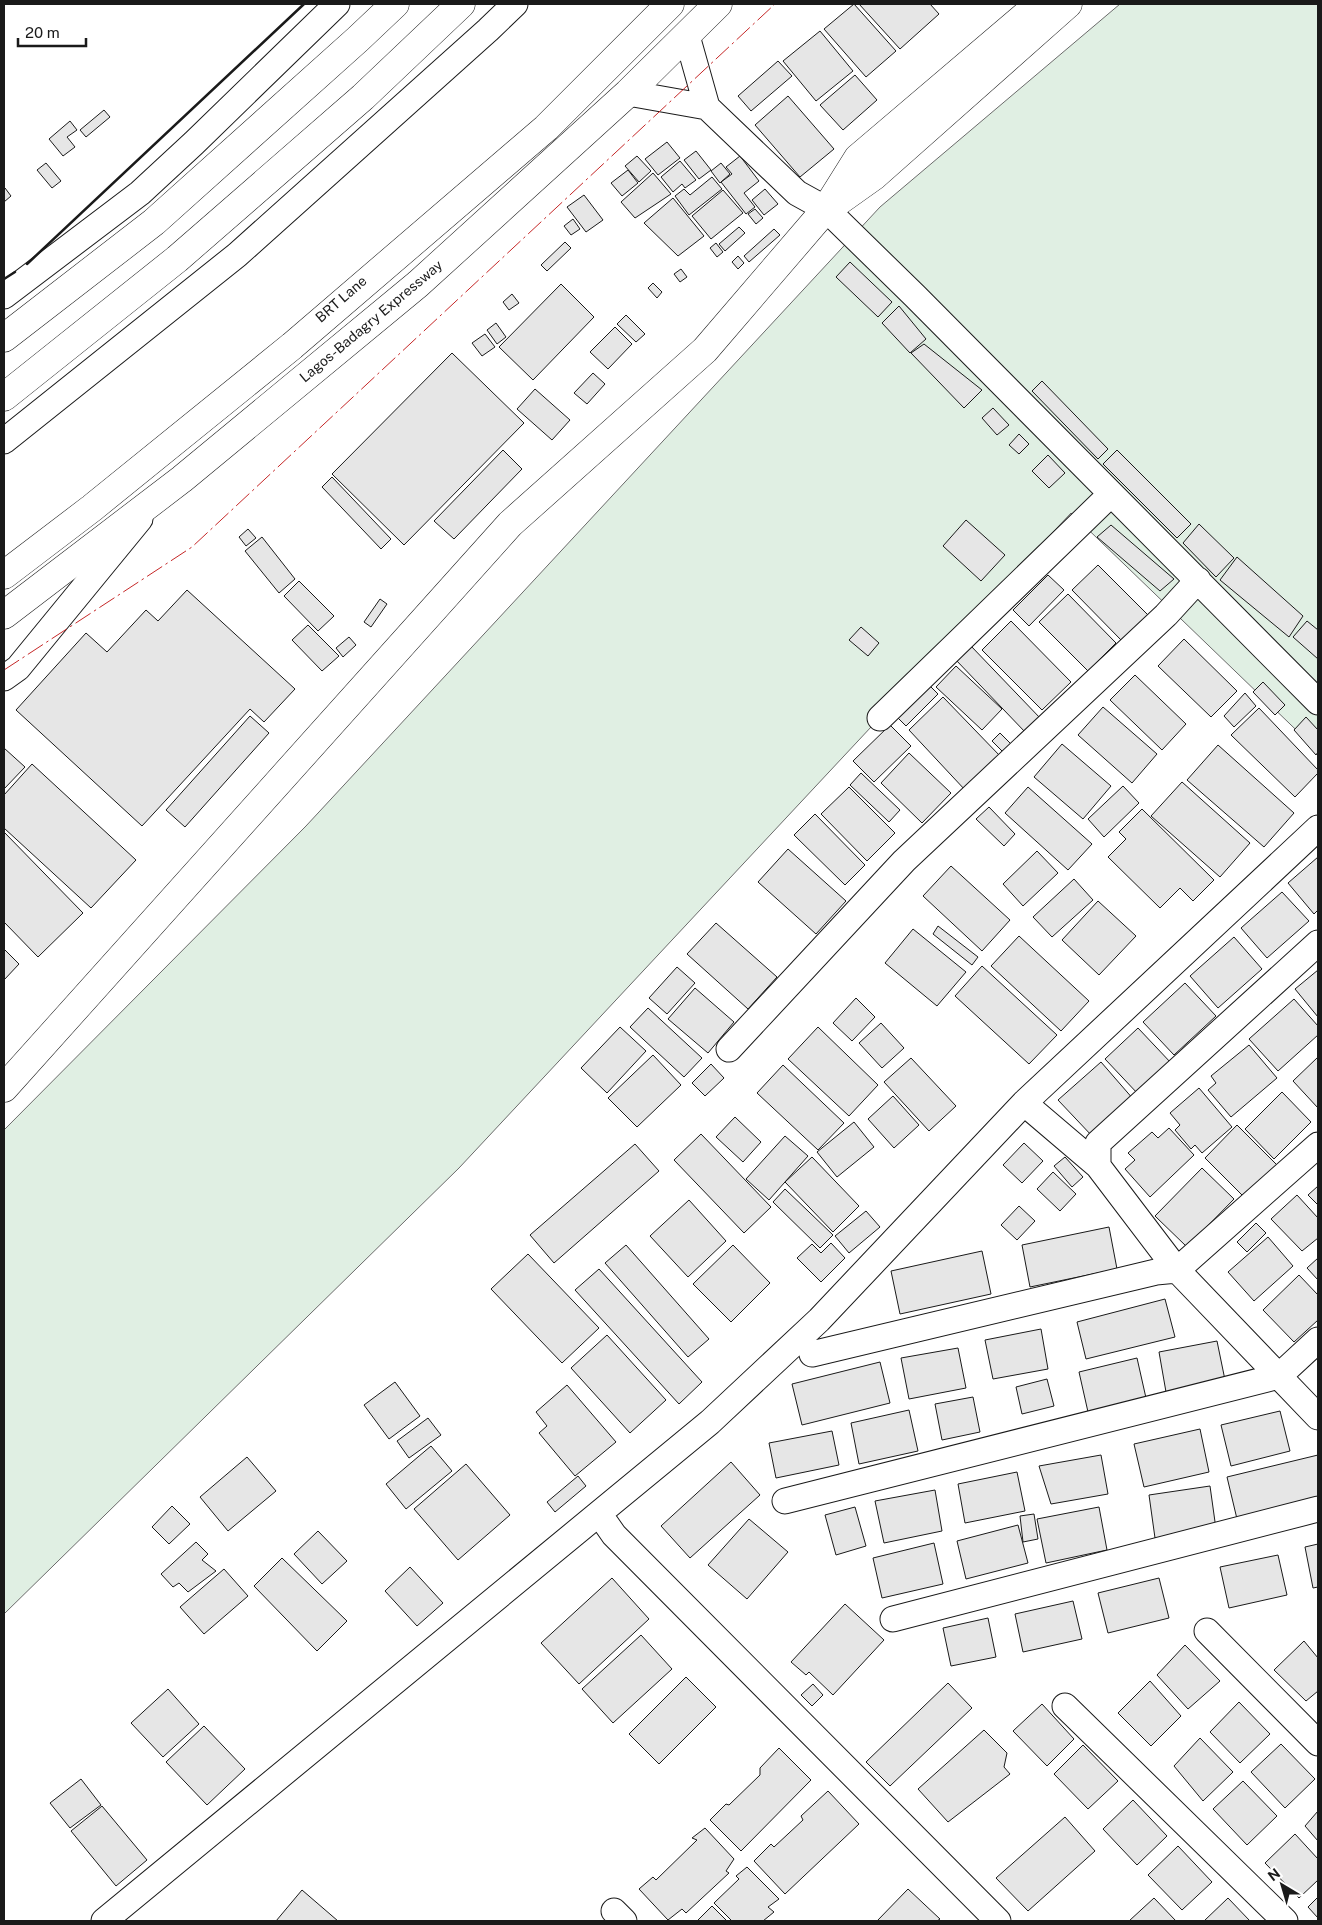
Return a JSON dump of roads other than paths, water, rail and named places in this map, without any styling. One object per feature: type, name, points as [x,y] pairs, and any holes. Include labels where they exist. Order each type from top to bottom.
[{"type":"main road","points":[[4,338],[154,222],[358,39],[394,4]]},
{"type":"main road","points":[[4,398],[177,260],[363,98],[461,4]]},
{"type":"main road","points":[[4,575],[92,508],[284,352],[546,128],[670,4]]},
{"type":"main road","name":"Lagos-Badagry Expressway","points":[[4,615],[159,496],[418,284],[628,93],[718,4]]},
{"type":"main road","points":[[4,1088],[510,524],[705,350],[826,209],[858,158],[1039,4]]},
{"type":"main road","points":[[826,209],[874,176],[1068,4]]},
{"type":"street","points":[[4,296],[140,192],[194,143],[337,4]]},
{"type":"street","points":[[4,441],[237,255],[515,4]]},
{"type":"street","name":"BRT Lane","points":[[4,575],[172,443],[368,276],[493,166],[632,35],[662,4]]},
{"type":"street","points":[[687,36],[707,107],[797,193],[826,209],[1318,702]]},
{"type":"street","points":[[628,93],[707,107]]},
{"type":"street","points":[[880,718],[1111,494]]},
{"type":"street","points":[[4,678],[18,668],[159,496]]},
{"type":"street","points":[[729,1050],[904,860],[1166,615],[1198,580]]},
{"type":"street","points":[[104,1921],[600,1515],[710,1422],[819,1320],[1024,1103],[1318,828]]},
{"type":"street","points":[[1098,1166],[1098,1143],[1318,943]]},
{"type":"street","points":[[1024,1103],[1098,1166],[1177,1270],[1318,1417]]},
{"type":"street","points":[[812,1354],[1156,1272],[1177,1270],[1318,1145]]},
{"type":"street","points":[[785,1501],[1279,1376],[1318,1340]]},
{"type":"street","points":[[893,1619],[1318,1509]]},
{"type":"street","points":[[600,1515],[614,1535],[998,1921]]},
{"type":"street","points":[[1207,1631],[1318,1743]]},
{"type":"street","points":[[1065,1706],[1285,1921]]}]
